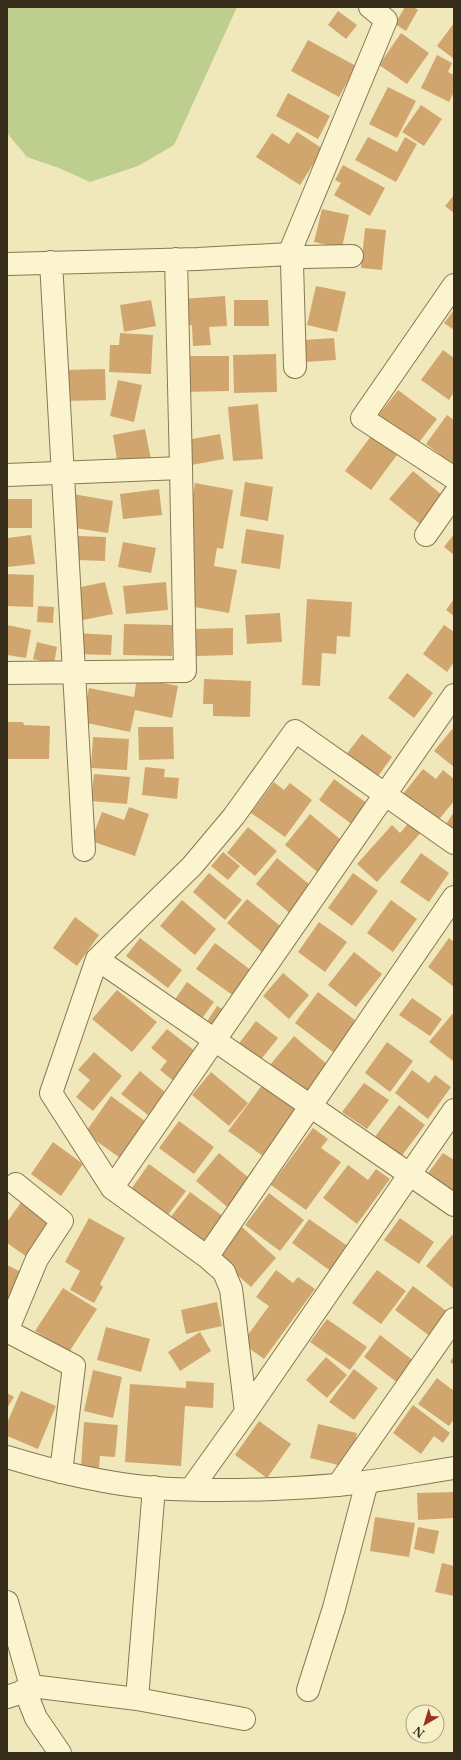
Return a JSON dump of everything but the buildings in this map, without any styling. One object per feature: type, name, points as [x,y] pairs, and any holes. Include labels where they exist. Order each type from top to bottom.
[{"type":"street","points":[[295,367],[292,263],[289,254],[383,11]]},
{"type":"street","points":[[7,264],[289,254],[303,257],[352,256]]},
{"type":"street","points":[[7,673],[184,670],[176,259]]},
{"type":"street","points":[[51,262],[84,850]]},
{"type":"street","points":[[454,285],[362,418],[454,478]]},
{"type":"street","points":[[7,475],[181,468]]},
{"type":"street","points":[[426,535],[454,495]]},
{"type":"street","points":[[112,1188],[454,695]]},
{"type":"street","points":[[246,1412],[231,1289],[224,1272],[207,1257],[112,1188],[51,1093],[97,959],[192,866],[234,816],[295,731],[454,843]]},
{"type":"street","points":[[207,1257],[454,897]]},
{"type":"street","points":[[97,959],[216,1039],[454,1205]]},
{"type":"street","points":[[191,1489],[246,1412],[454,1110]]},
{"type":"street","points":[[16,1184],[62,1221],[37,1259],[8,1331],[74,1366],[61,1472]]},
{"type":"street","points":[[338,1485],[454,1319]]},
{"type":"street","points":[[7,1457],[76,1476],[154,1487],[191,1489],[271,1490],[338,1485],[367,1482],[454,1468]]},
{"type":"street","points":[[308,1690],[334,1608],[367,1482]]},
{"type":"street","points":[[137,1699],[154,1487]]},
{"type":"street","points":[[7,1602],[31,1686],[28,1698],[36,1718],[60,1753]]},
{"type":"street","points":[[7,1697],[19,1693],[31,1686],[137,1699],[244,1719]]},
{"type":"green space","points":[[7,7],[237,7],[174,145],[138,166],[90,182],[59,168],[27,157],[7,133]]}]
